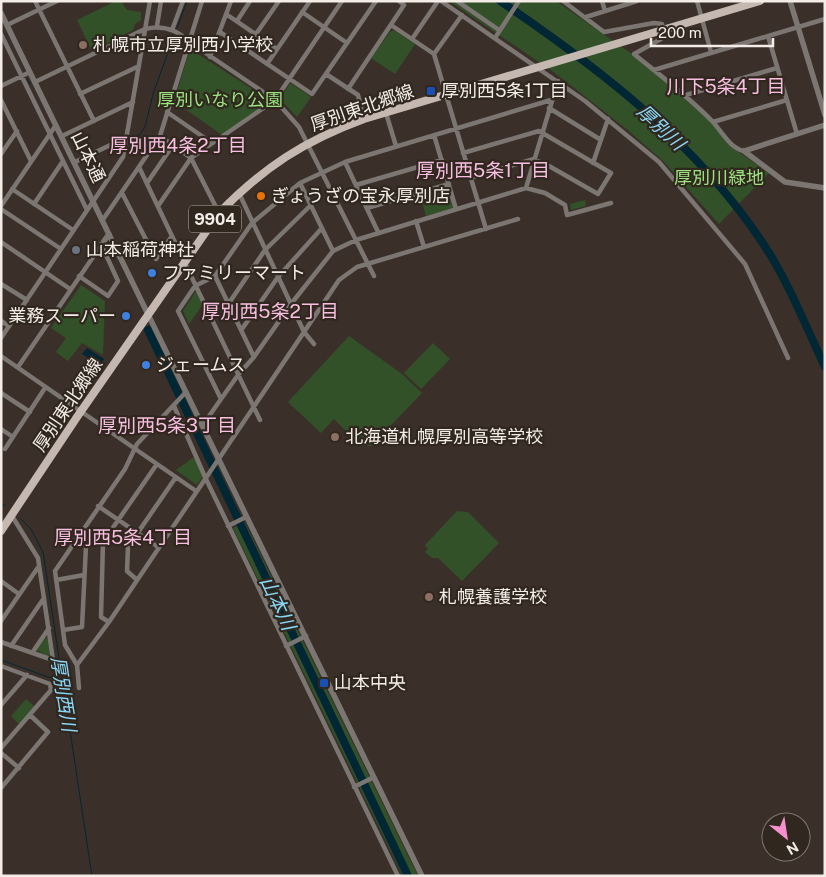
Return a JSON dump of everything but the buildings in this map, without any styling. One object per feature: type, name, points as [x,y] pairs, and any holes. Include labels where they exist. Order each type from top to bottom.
[{"type":"main road","name":"厚別東北郷線","points":[[2,529],[184,261],[219,213],[239,192],[272,166],[308,142],[364,119],[760,1]]},
{"type":"street","points":[[35,1],[94,121]]},
{"type":"street","points":[[7,26],[57,1]]},
{"type":"street","points":[[1,338],[124,157],[150,1]]},
{"type":"street","points":[[157,26],[161,1]]},
{"type":"street","points":[[172,30],[183,1]]},
{"type":"street","points":[[102,221],[160,136],[202,1]]},
{"type":"street","points":[[210,56],[231,1]]},
{"type":"street","points":[[237,21],[250,1]]},
{"type":"street","points":[[256,34],[279,1]]},
{"type":"street","points":[[267,64],[310,1]]},
{"type":"street","points":[[158,206],[191,158],[275,100],[342,1]]},
{"type":"street","points":[[220,32],[312,94],[376,1]]},
{"type":"street","points":[[348,89],[404,5],[399,1]]},
{"type":"street","points":[[412,39],[440,1],[558,81],[608,119],[659,162],[745,264],[788,358]]},
{"type":"street","points":[[457,1],[500,29]]},
{"type":"street","points":[[495,38],[519,1]]},
{"type":"street","points":[[563,1],[604,32],[654,22],[662,24],[664,30],[661,39],[634,54],[686,96],[740,150],[744,150],[785,182],[825,188]]},
{"type":"street","points":[[602,1],[605,11]]},
{"type":"street","points":[[586,17],[637,1]]},
{"type":"street","points":[[697,1],[711,52]]},
{"type":"street","points":[[790,1],[825,115]]},
{"type":"street","points":[[302,12],[347,43]]},
{"type":"street","name":"山本通","points":[[1,13],[35,82],[53,129],[62,136],[75,162],[90,206],[102,221],[105,239],[149,314],[185,394],[306,636],[422,876]]},
{"type":"street","points":[[226,14],[277,49]]},
{"type":"street","points":[[434,54],[462,15]]},
{"type":"street","points":[[654,70],[825,19]]},
{"type":"street","points":[[391,25],[434,54],[486,229]]},
{"type":"street","points":[[35,82],[145,29],[157,26],[179,32],[188,41],[275,100],[299,127],[374,276]]},
{"type":"street","points":[[1,34],[53,129],[64,160],[90,206]]},
{"type":"street","points":[[768,36],[797,134]]},
{"type":"street","points":[[80,94],[139,66]]},
{"type":"street","points":[[686,96],[777,68]]},
{"type":"street","points":[[1,86],[30,72]]},
{"type":"street","points":[[326,74],[358,95],[364,119]]},
{"type":"street","points":[[526,188],[558,81]]},
{"type":"street","points":[[221,399],[178,311],[195,286],[215,276],[252,223],[300,183],[344,162],[551,100]]},
{"type":"street","points":[[713,122],[787,100]]},
{"type":"street","points":[[2,101],[32,161]]},
{"type":"street","points":[[62,136],[133,102]]},
{"type":"street","points":[[549,108],[601,140]]},
{"type":"street","points":[[167,112],[212,143]]},
{"type":"street","points":[[386,113],[396,146]]},
{"type":"street","points":[[593,163],[608,119]]},
{"type":"street","points":[[744,150],[825,125]]},
{"type":"street","points":[[53,129],[1,206],[60,249]]},
{"type":"street","points":[[1,154],[17,131]]},
{"type":"street","points":[[463,153],[539,131],[542,132],[611,173],[598,194],[600,206]]},
{"type":"street","points":[[434,135],[456,209]]},
{"type":"street","points":[[160,136],[191,158],[219,213]]},
{"type":"street","points":[[75,162],[127,137]]},
{"type":"street","points":[[147,184],[173,145]]},
{"type":"street","points":[[470,178],[534,159],[598,194]]},
{"type":"street","points":[[34,204],[64,160]]},
{"type":"street","points":[[356,185],[442,160]]},
{"type":"street","points":[[344,162],[378,232]]},
{"type":"street","points":[[139,167],[260,420]]},
{"type":"street","points":[[300,183],[333,251]]},
{"type":"street","points":[[367,208],[449,184]]},
{"type":"street","points":[[202,426],[291,304],[333,251],[378,232],[526,188],[545,193],[565,205],[567,215],[611,203]]},
{"type":"street","points":[[12,189],[73,230]]},
{"type":"street","points":[[122,192],[156,259],[172,236]]},
{"type":"street","points":[[239,192],[304,332],[314,344]]},
{"type":"street","points":[[229,303],[265,250],[311,206]]},
{"type":"street","points":[[77,665],[109,622],[136,578],[338,280],[357,267],[518,219]]},
{"type":"street","points":[[416,221],[424,247]]},
{"type":"street","points":[[242,329],[278,277],[322,228]]},
{"type":"street","points":[[79,276],[108,296],[118,281],[105,239]]},
{"type":"street","points":[[18,367],[105,239]]},
{"type":"street","points":[[1,242],[70,289]]},
{"type":"street","points":[[215,276],[254,357]]},
{"type":"street","points":[[1,284],[27,300]]},
{"type":"street","points":[[1,321],[9,326]]},
{"type":"street","points":[[1,356],[46,388],[82,410],[196,491]]},
{"type":"street","points":[[5,450],[46,388]]},
{"type":"street","points":[[1,393],[30,412]]},
{"type":"street","points":[[79,688],[77,665],[65,645],[55,571],[125,468],[134,448],[185,394]]},
{"type":"street","points":[[176,404],[205,476],[398,876]]},
{"type":"street","points":[[1,430],[13,437]]},
{"type":"street","points":[[109,622],[101,617],[103,542],[157,464]]},
{"type":"street","points":[[136,578],[127,571],[128,547],[176,477]]},
{"type":"street","points":[[98,506],[158,547]]},
{"type":"street","points":[[1,642],[53,660],[38,558],[12,516]]},
{"type":"street","points":[[230,525],[246,517]]},
{"type":"street","points":[[63,630],[82,627],[86,546],[76,539]]},
{"type":"street","points":[[1,620],[40,566]]},
{"type":"street","points":[[56,580],[84,575]]},
{"type":"street","points":[[1,581],[20,594]]},
{"type":"street","points":[[11,646],[44,598]]},
{"type":"street","points":[[32,653],[48,628]]},
{"type":"street","points":[[287,645],[306,636]]},
{"type":"street","points":[[1,666],[50,684],[51,690],[1,748]]},
{"type":"street","points":[[1,705],[27,676]]},
{"type":"street","points":[[1,788],[48,732],[30,715]]},
{"type":"street","points":[[1,753],[19,768]]},
{"type":"street","points":[[356,786],[374,777]]},
{"type":"green space","points":[[116,1],[121,1],[127,10],[141,12],[141,20],[135,24],[133,30],[92,51],[77,20]]},
{"type":"green space","name":"厚別川緑地","points":[[449,1],[556,1],[639,59],[709,120],[733,148],[769,173],[719,224],[663,161],[629,131],[555,73]]},
{"type":"green space","points":[[394,30],[415,44],[395,74],[371,58],[390,32]]},
{"type":"green space","name":"厚別いなり公園","points":[[190,49],[269,100],[269,103],[222,135],[174,101]]},
{"type":"green space","points":[[290,83],[311,97],[297,117],[280,99]]},
{"type":"green space","points":[[448,187],[454,208],[426,216],[420,195]]},
{"type":"green space","points":[[585,200],[586,206],[571,210],[570,204]]},
{"type":"green space","points":[[81,285],[105,301],[103,355],[82,343],[68,361],[56,352],[66,338],[51,328]]},
{"type":"green space","points":[[196,291],[203,304],[189,324],[183,311]]},
{"type":"green space","points":[[349,336],[402,374],[422,393],[371,446],[361,446],[334,419],[321,433],[288,402]]},
{"type":"green space","points":[[433,343],[450,359],[421,389],[404,373]]},
{"type":"green space","points":[[194,457],[203,476],[197,485],[176,470]]},
{"type":"green space","points":[[457,511],[468,512],[499,543],[462,581],[438,558],[432,558],[425,552],[428,549],[425,545]]},
{"type":"green space","points":[[245,523],[418,876],[403,876],[233,528]]},
{"type":"green space","points":[[45,638],[48,639],[50,654],[48,656],[36,650]]},
{"type":"green space","points":[[26,699],[34,706],[19,724],[11,716]]},
{"type":"water","points":[[87,348],[104,359],[100,366],[82,354]]},
{"type":"waterway","points":[[177,28],[187,1]]},
{"type":"waterway","name":"厚別川","points":[[500,1],[610,81],[644,110],[709,173],[738,208],[772,258],[789,289],[825,367]]},
{"type":"waterway","points":[[133,144],[145,127],[153,94],[175,33]]},
{"type":"waterway","name":"山本川","points":[[27,79],[30,84]]},
{"type":"waterway","name":"山本川","points":[[148,330],[408,876]]},
{"type":"waterway","name":"厚別西川","points":[[1,503],[5,506]]},
{"type":"waterway","name":"厚別西川","points":[[20,518],[31,529],[43,552],[92,876]]},
{"type":"waterway","points":[[1,660],[62,682]]},
{"type":"place","name":"札幌市立厚別西小学校","points":[[83,45]]},
{"type":"place","name":"厚別西5条1丁目","points":[[431,91]]},
{"type":"place","name":"ぎょうざの宝永厚別店","points":[[261,196]]},
{"type":"place","name":"山本稲荷神社","points":[[76,250]]},
{"type":"place","name":"ファミリーマート","points":[[152,273]]},
{"type":"place","name":"業務スーパー","points":[[126,316]]},
{"type":"place","name":"ジェームス","points":[[146,365]]},
{"type":"place","name":"北海道札幌厚別高等学校","points":[[335,437]]},
{"type":"place","name":"札幌養護学校","points":[[429,597]]},
{"type":"place","name":"山本中央","points":[[324,683]]},
{"type":"district","name":"川下5条4丁目","points":[[726,86]]},
{"type":"district","name":"厚別西4条2丁目","points":[[178,145]]},
{"type":"district","name":"厚別西5条1丁目","points":[[483,170]]},
{"type":"district","name":"厚別西5条2丁目","points":[[270,311]]},
{"type":"district","name":"厚別西5条3丁目","points":[[167,425]]},
{"type":"district","name":"厚別西5条4丁目","points":[[123,537]]}]
